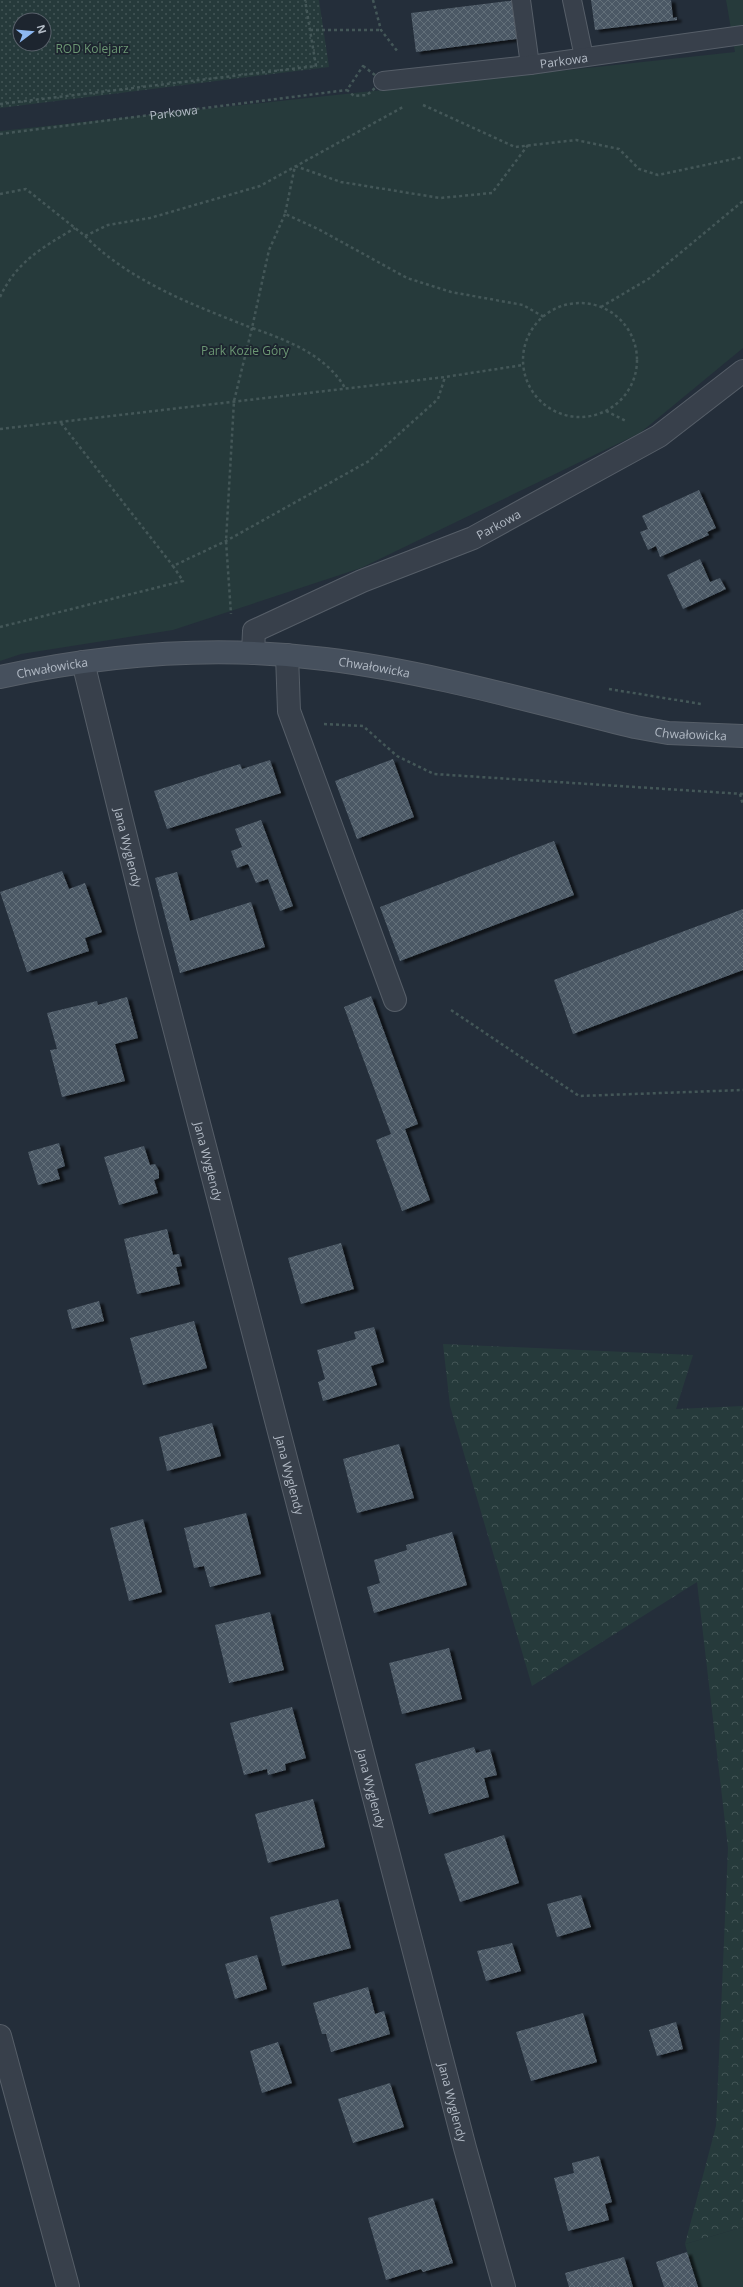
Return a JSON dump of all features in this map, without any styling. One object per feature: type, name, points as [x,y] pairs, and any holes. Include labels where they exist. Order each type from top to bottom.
[{"type":"main road","name":"Chwałowicka","points":[[0,677],[83,662],[201,652],[287,655],[324,658],[394,670],[635,727],[668,733],[743,736]]},
{"type":"street","name":"Parkowa","points":[[253,653],[254,631],[362,581],[474,538],[659,436],[743,371]]},
{"type":"street","points":[[287,655],[289,711],[395,1000]]},
{"type":"street","name":"Jana Wyglendy","points":[[83,662],[151,938],[463,2140],[504,2287]]},
{"type":"street","points":[[0,2036],[68,2287]]},
{"type":"lane","points":[[521,0],[530,65]]},
{"type":"lane","points":[[572,0],[584,57]]},
{"type":"lane","name":"Parkowa","points":[[383,81],[530,65],[743,36]]},
{"type":"path","points":[[0,104],[316,66],[305,0]]},
{"type":"path","points":[[373,0],[381,30],[417,77],[411,103]]},
{"type":"path","points":[[310,30],[381,30]]},
{"type":"path","name":"Parkowa","points":[[0,134],[347,90]]},
{"type":"path","points":[[85,236],[108,225],[150,218],[260,186],[411,103],[427,105],[515,147],[576,140],[619,149],[639,169],[658,175],[743,157]]},
{"type":"path","points":[[295,166],[341,182],[440,198],[492,193],[528,145]]},
{"type":"path","points":[[232,617],[226,541],[234,401],[269,250],[285,214],[295,166]]},
{"type":"path","points":[[0,194],[26,189],[85,236],[102,253],[128,271],[212,312],[284,339],[313,356],[332,371],[345,388]]},
{"type":"path","points":[[601,307],[650,278],[743,201]]},
{"type":"path","points":[[285,214],[320,230],[407,278],[451,292],[522,305],[544,317]]},
{"type":"path","points":[[0,297],[20,265],[41,248],[75,228]]},
{"type":"path","points":[[582,303],[601,307],[617,317],[629,331],[636,348],[637,367],[632,385],[621,400],[606,412],[588,417],[570,417],[552,410],[537,399],[527,383],[523,365],[525,346],[532,328],[544,317],[563,306],[582,303]]},
{"type":"path","points":[[0,429],[445,377],[523,365]]},
{"type":"path","points":[[172,566],[226,541],[369,461],[438,399],[445,377]]},
{"type":"path","points":[[0,627],[182,581],[172,566],[60,423]]},
{"type":"path","points":[[604,688],[667,700],[708,704]]},
{"type":"path","points":[[293,722],[363,726],[397,756],[434,774],[742,794],[743,804]]},
{"type":"path","points":[[451,1010],[579,1096],[743,1090]]},
{"type":"green space","name":"ROD Kolejarz","points":[[0,0],[319,0],[329,67],[0,108]]},
{"type":"green space","name":"Park Kozie Góry","points":[[726,0],[743,0],[743,348],[640,433],[361,568],[173,630],[21,654],[0,661],[0,131],[735,52]]},
{"type":"green space","points":[[443,1344],[693,1355],[676,1409],[743,1406],[743,2227],[685,2244],[716,2126],[728,1848],[697,1582],[532,1686],[450,1406]]},
{"type":"green space","points":[[743,2227],[743,2287],[696,2287],[685,2244]]},
{"type":"building","points":[[517,0],[524,38],[416,52],[411,13]]},
{"type":"building","points":[[591,0],[671,0],[673,18],[677,17],[677,20],[595,30]]},
{"type":"building","points":[[699,490],[716,528],[707,532],[709,535],[660,557],[656,546],[648,550],[640,532],[648,529],[642,516]]},
{"type":"building","points":[[700,559],[710,582],[720,578],[726,589],[683,609],[667,575]]},
{"type":"building","points":[[393,759],[414,817],[357,839],[335,781]]},
{"type":"building","points":[[270,760],[281,793],[167,829],[154,791],[240,764],[242,769]]},
{"type":"building","points":[[261,820],[293,906],[280,911],[268,879],[256,883],[248,864],[237,868],[231,851],[242,847],[235,829]]},
{"type":"building","points":[[554,841],[574,895],[400,961],[380,907]]},
{"type":"building","points":[[62,871],[69,889],[85,883],[102,932],[85,938],[89,951],[27,972],[0,892]]},
{"type":"building","points":[[177,872],[190,921],[251,902],[265,947],[180,973],[155,878]]},
{"type":"building","points":[[743,909],[743,970],[573,1034],[554,980]]},
{"type":"building","points":[[371,996],[418,1124],[405,1129],[430,1200],[402,1211],[376,1140],[391,1134],[344,1007]]},
{"type":"building","points":[[127,997],[138,1038],[115,1044],[125,1081],[62,1097],[50,1050],[57,1049],[47,1013],[97,1001],[98,1005]]},
{"type":"building","points":[[59,1143],[65,1166],[57,1169],[60,1179],[38,1185],[28,1152]]},
{"type":"building","points":[[144,1146],[150,1165],[155,1164],[159,1171],[159,1178],[154,1180],[158,1193],[119,1205],[104,1157]]},
{"type":"building","points":[[167,1229],[173,1255],[179,1254],[182,1266],[176,1267],[180,1284],[137,1294],[124,1239]]},
{"type":"building","points":[[341,1243],[354,1289],[301,1304],[288,1258]]},
{"type":"building","points":[[99,1301],[104,1321],[72,1329],[67,1310]]},
{"type":"building","points":[[194,1321],[207,1368],[143,1385],[130,1338]]},
{"type":"building","points":[[374,1327],[384,1362],[371,1366],[377,1385],[323,1401],[318,1382],[325,1379],[317,1350],[356,1339],[354,1332]]},
{"type":"building","points":[[212,1423],[221,1456],[167,1471],[159,1437]]},
{"type":"building","points":[[399,1444],[414,1498],[357,1513],[343,1459]]},
{"type":"building","points":[[246,1513],[261,1574],[210,1587],[204,1566],[194,1568],[184,1528]]},
{"type":"building","points":[[143,1519],[162,1592],[129,1601],[110,1528]]},
{"type":"building","points":[[452,1532],[467,1585],[374,1613],[367,1587],[380,1583],[374,1560],[407,1550],[406,1545]]},
{"type":"building","points":[[270,1612],[284,1670],[229,1683],[215,1625]]},
{"type":"building","points":[[449,1648],[462,1699],[402,1714],[389,1663]]},
{"type":"building","points":[[292,1707],[306,1758],[285,1764],[286,1770],[268,1775],[267,1769],[244,1775],[230,1723]]},
{"type":"building","points":[[474,1747],[476,1753],[490,1749],[497,1775],[484,1778],[489,1797],[429,1814],[415,1764]]},
{"type":"building","points":[[313,1799],[325,1847],[268,1863],[255,1814]]},
{"type":"building","points":[[504,1835],[519,1883],[460,1902],[444,1854]]},
{"type":"building","points":[[581,1895],[591,1927],[557,1937],[547,1904]]},
{"type":"building","points":[[338,1899],[351,1948],[282,1966],[270,1917]]},
{"type":"building","points":[[512,1943],[521,1971],[486,1981],[477,1951]]},
{"type":"building","points":[[257,1955],[267,1989],[235,1999],[225,1964]]},
{"type":"building","points":[[368,1987],[375,2014],[384,2011],[390,2034],[331,2052],[326,2034],[322,2034],[313,2003]]},
{"type":"building","points":[[583,2013],[597,2062],[531,2081],[516,2032]]},
{"type":"building","points":[[676,2022],[683,2049],[657,2056],[649,2030]]},
{"type":"building","points":[[278,2042],[292,2083],[262,2093],[250,2051]]},
{"type":"building","points":[[390,2083],[404,2127],[353,2143],[338,2099]]},
{"type":"building","points":[[599,2156],[612,2202],[605,2204],[609,2220],[568,2231],[554,2178],[574,2173],[572,2163]]},
{"type":"building","points":[[433,2198],[453,2263],[423,2272],[421,2269],[386,2280],[368,2218]]},
{"type":"building","points":[[687,2252],[698,2287],[664,2287],[656,2262]]},
{"type":"building","points":[[624,2257],[633,2287],[569,2287],[565,2273]]}]
